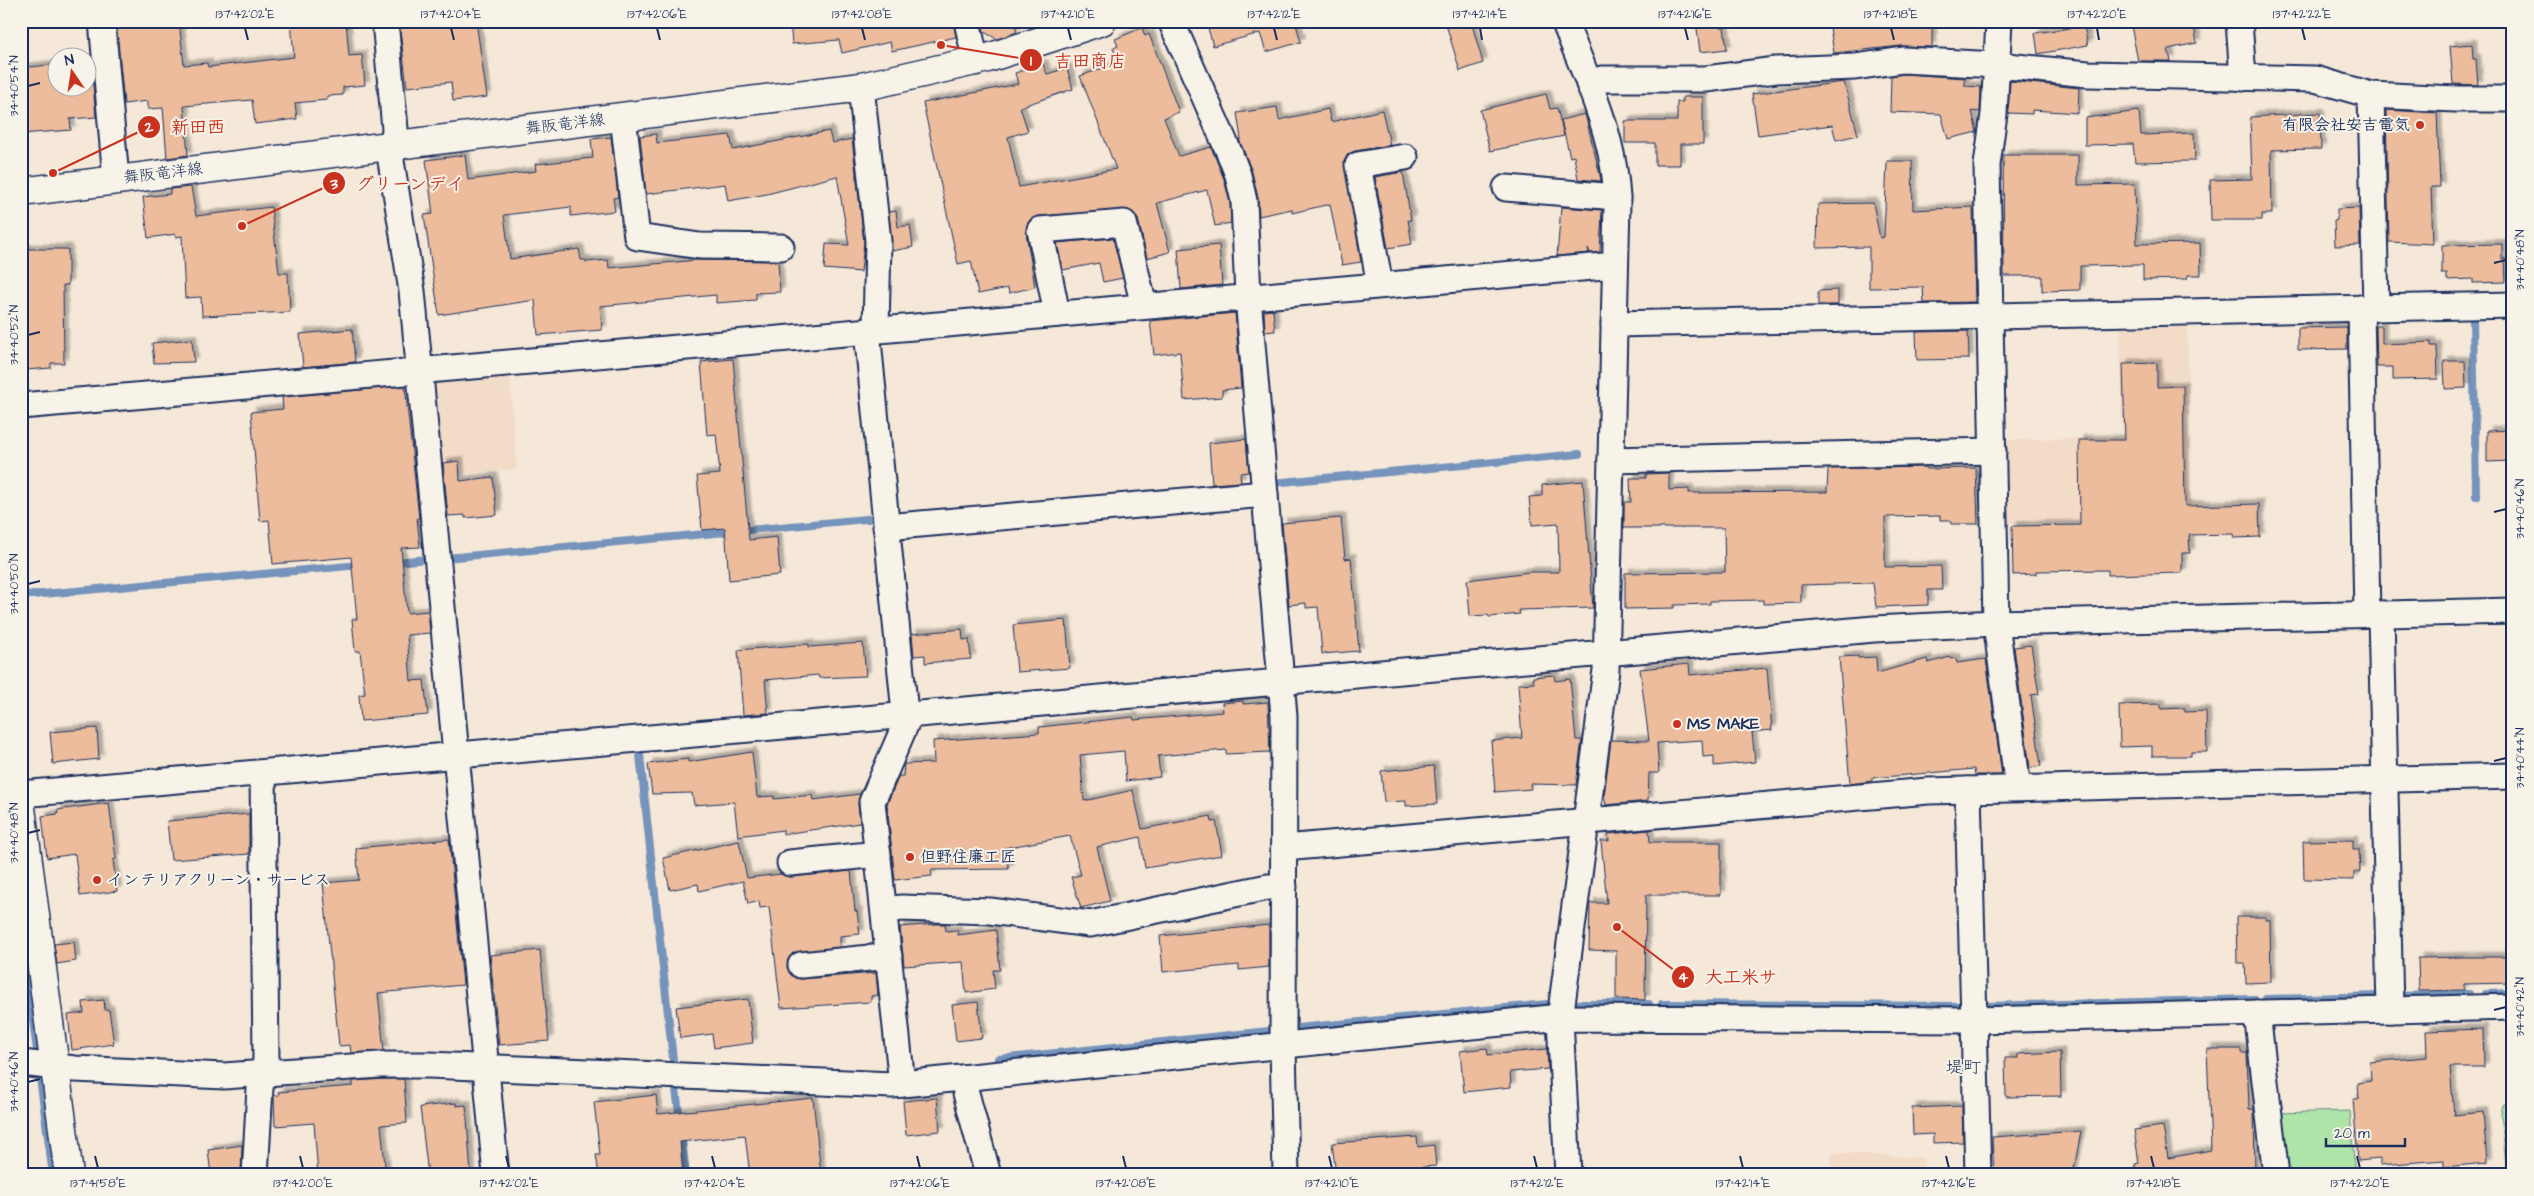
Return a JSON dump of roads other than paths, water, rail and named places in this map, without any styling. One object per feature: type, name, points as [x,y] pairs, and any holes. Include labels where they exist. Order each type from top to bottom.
[{"type":"main road","name":"舞阪竜洋線","points":[[21,192],[861,87],[976,62],[1102,21]]},
{"type":"main road","points":[[21,808],[69,1175]]},
{"type":"street","points":[[102,21],[116,179]]},
{"type":"street","points":[[385,21],[395,129],[391,161],[410,270],[496,1175]]},
{"type":"street","points":[[967,21],[976,62]]},
{"type":"street","points":[[1170,21],[1238,176],[1246,226],[1248,296],[1284,716],[1283,1046],[1286,1175]]},
{"type":"street","points":[[1564,21],[1589,84],[1606,136],[1614,166],[1617,197],[1606,653],[1560,1019],[1568,1175]]},
{"type":"street","points":[[1999,21],[1994,114],[1987,153],[1996,624],[2018,788]]},
{"type":"street","points":[[2239,21],[2243,78]]},
{"type":"street","points":[[1589,84],[1602,79],[1706,79],[1787,69],[1855,67],[1892,60],[1997,65],[2088,74],[2315,79],[2371,94],[2455,99],[2513,98]]},
{"type":"street","points":[[861,87],[878,239],[871,330],[886,528],[906,723],[872,802],[902,1084]]},
{"type":"street","points":[[2371,94],[2368,308],[2374,614],[2385,779],[2390,1010]]},
{"type":"street","points":[[622,117],[637,237],[707,246],[781,247]]},
{"type":"street","points":[[1380,285],[1358,165],[1406,157]]},
{"type":"street","points":[[1506,188],[1617,197]]},
{"type":"street","points":[[1057,314],[1040,230],[1124,223],[1144,306]]},
{"type":"street","points":[[21,406],[1248,296],[1616,265]]},
{"type":"street","points":[[1614,324],[2513,305]]},
{"type":"street","points":[[1611,460],[1993,451]]},
{"type":"street","points":[[886,528],[1265,494]]},
{"type":"street","points":[[21,794],[1874,629],[1996,624],[2513,611]]},
{"type":"street","points":[[255,1175],[260,1088],[266,1060],[263,773]]},
{"type":"street","points":[[1284,848],[1888,794],[2018,788],[2513,776]]},
{"type":"street","points":[[1968,790],[1978,1175]]},
{"type":"street","points":[[790,863],[878,854]]},
{"type":"street","points":[[884,910],[902,908],[990,911],[1090,924],[1268,887],[1284,887]]},
{"type":"street","points":[[801,965],[889,956]]},
{"type":"street","points":[[21,1063],[193,1076],[263,1074],[380,1065],[486,1067],[902,1084],[1560,1019],[1975,1020],[2513,1007]]},
{"type":"street","points":[[2257,1013],[2276,1175]]},
{"type":"street","points":[[964,1078],[966,1093],[988,1175]]},
{"type":"waterway","points":[[2473,317],[2476,496]]},
{"type":"waterway","points":[[1272,483],[1579,454]]},
{"type":"waterway","points":[[445,558],[877,518]]},
{"type":"waterway","points":[[394,562],[429,559]]},
{"type":"waterway","points":[[21,596],[360,565]]},
{"type":"waterway","points":[[640,755],[673,1060]]},
{"type":"waterway","points":[[22,938],[37,1050]]},
{"type":"waterway","points":[[2486,994],[2513,993]]},
{"type":"waterway","points":[[2399,996],[2469,994]]},
{"type":"waterway","points":[[2266,999],[2380,996]]},
{"type":"waterway","points":[[1985,1006],[2254,999]]},
{"type":"waterway","points":[[1297,1028],[1548,1004]]},
{"type":"waterway","points":[[1576,1004],[1649,1004]]},
{"type":"waterway","points":[[1662,1004],[1961,1006]]},
{"type":"waterway","points":[[998,1059],[1269,1031]]},
{"type":"waterway","points":[[40,1078],[53,1175]]},
{"type":"waterway","points":[[676,1090],[680,1120]]},
{"type":"waterway","points":[[681,1132],[686,1175]]},
{"type":"place","name":"吉田商店","points":[[941,45]]},
{"type":"place","name":"有限会社安吉電気","points":[[2420,125]]},
{"type":"place","name":"新田西","points":[[53,173]]},
{"type":"place","name":"グリーンデイ","points":[[242,226]]},
{"type":"place","name":"MS MAKE","points":[[1677,724]]},
{"type":"place","name":"但野住廉工匠","points":[[910,857]]},
{"type":"place","name":"インテリアクリーン・サービス","points":[[97,880]]},
{"type":"place","name":"大工米サ","points":[[1617,927]]},
{"type":"district","name":"堤町","points":[[1963,1067]]}]
